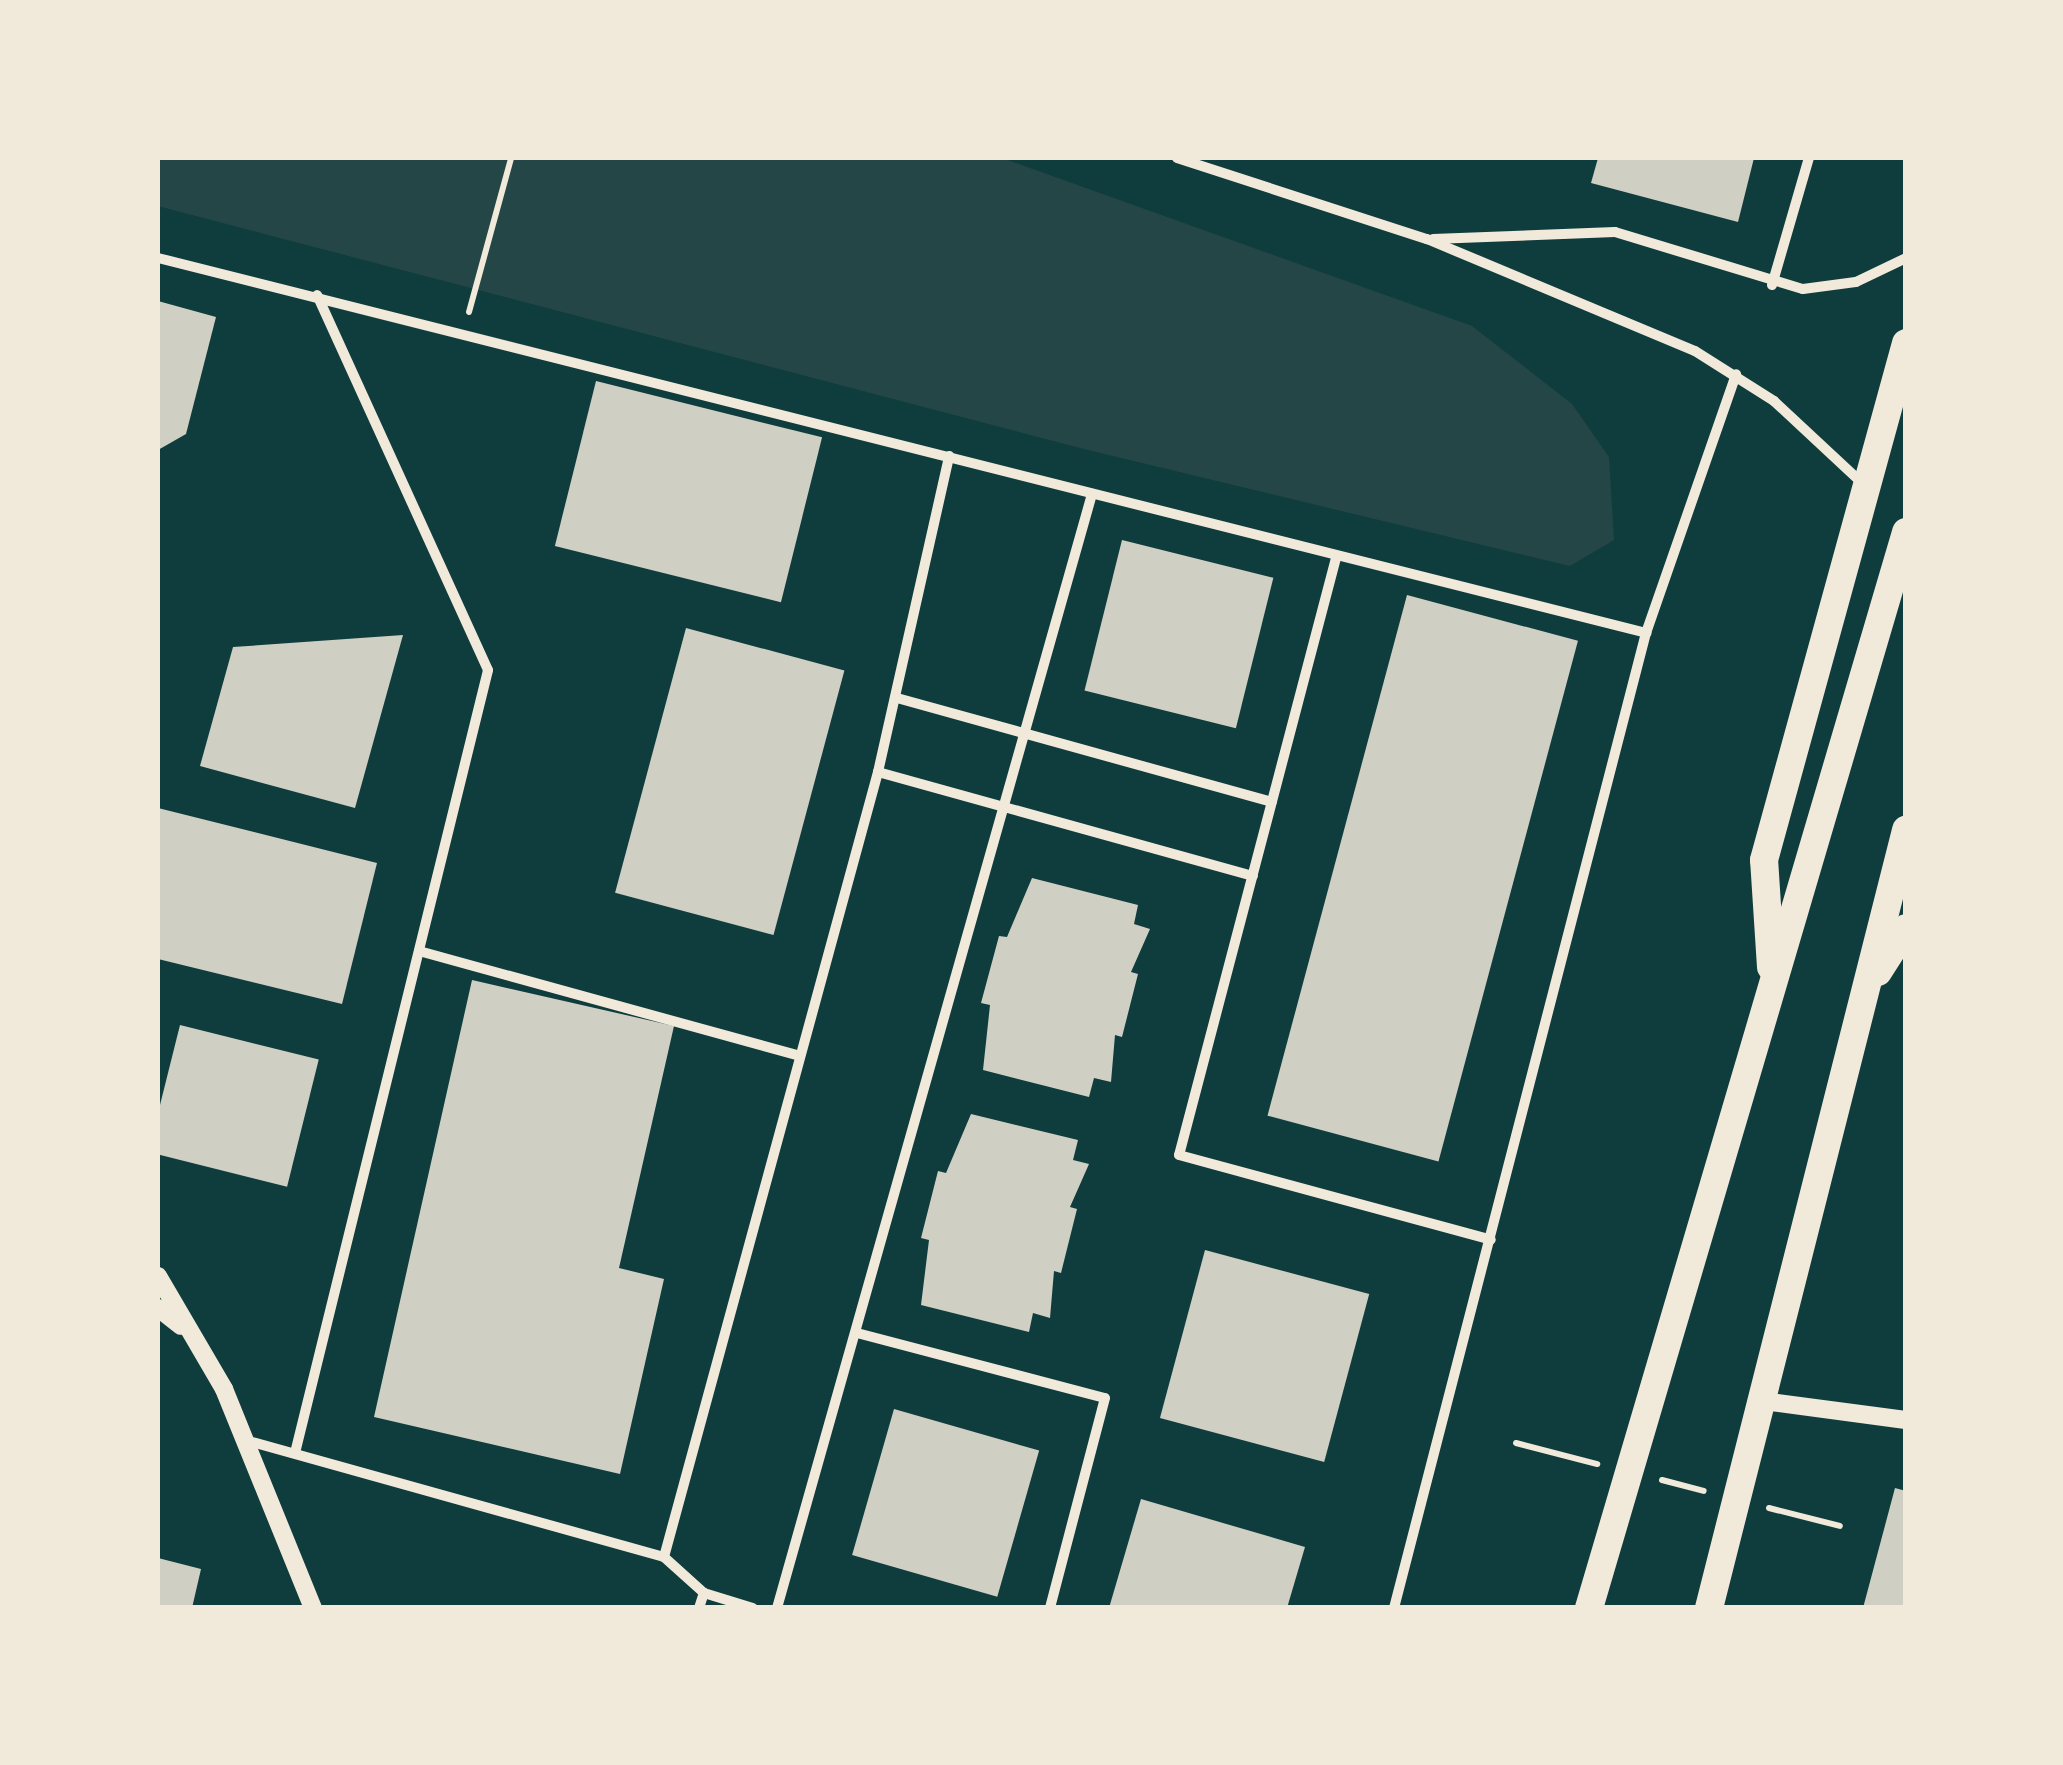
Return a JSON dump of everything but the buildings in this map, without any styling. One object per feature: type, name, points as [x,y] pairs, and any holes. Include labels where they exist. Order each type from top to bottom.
[{"type":"highway","points":[[1772,986],[1764,860],[1906,343]]},
{"type":"highway","points":[[1589,1608],[1906,532]]},
{"type":"highway","points":[[1710,1608],[1906,830]]},
{"type":"highway","points":[[1864,995],[1906,928]]},
{"type":"street","points":[[1177,158],[1427,239],[1736,374],[1808,427],[1866,488]]},
{"type":"street","points":[[1772,286],[1809,158]]},
{"type":"street","points":[[1427,239],[1615,232],[1772,286],[1830,287],[1906,258]]},
{"type":"street","points":[[158,258],[464,332],[1336,558],[1646,633]]},
{"type":"street","points":[[294,1454],[488,670],[317,295]]},
{"type":"street","points":[[1394,1608],[1646,633],[1736,374]]},
{"type":"street","points":[[664,1557],[878,772],[949,456]]},
{"type":"street","points":[[778,1608],[1010,809],[1092,494]]},
{"type":"street","points":[[1336,558],[1179,1154],[1491,1240]]},
{"type":"street","points":[[896,698],[1272,802]]},
{"type":"street","points":[[878,772],[1254,876]]},
{"type":"street","points":[[419,951],[800,1056]]},
{"type":"street","points":[[158,1276],[197,1338],[245,1440],[312,1608]]},
{"type":"street","points":[[158,1308],[197,1338]]},
{"type":"street","points":[[858,1333],[1104,1398],[1050,1608]]},
{"type":"street","points":[[1764,1401],[1906,1420]]},
{"type":"street","points":[[245,1440],[664,1557],[704,1593],[752,1608]]},
{"type":"street","points":[[699,1608],[704,1593]]},
{"type":"path","points":[[464,332],[511,158]]},
{"type":"path","points":[[1516,1443],[1611,1468]]},
{"type":"path","points":[[1650,1477],[1726,1497]]},
{"type":"path","points":[[1764,1506],[1840,1526]]},
{"type":"shaded area","points":[[158,158],[1002,158],[1472,326],[1572,404],[1609,457],[1614,540],[1570,566],[1084,449],[158,206]]}]
